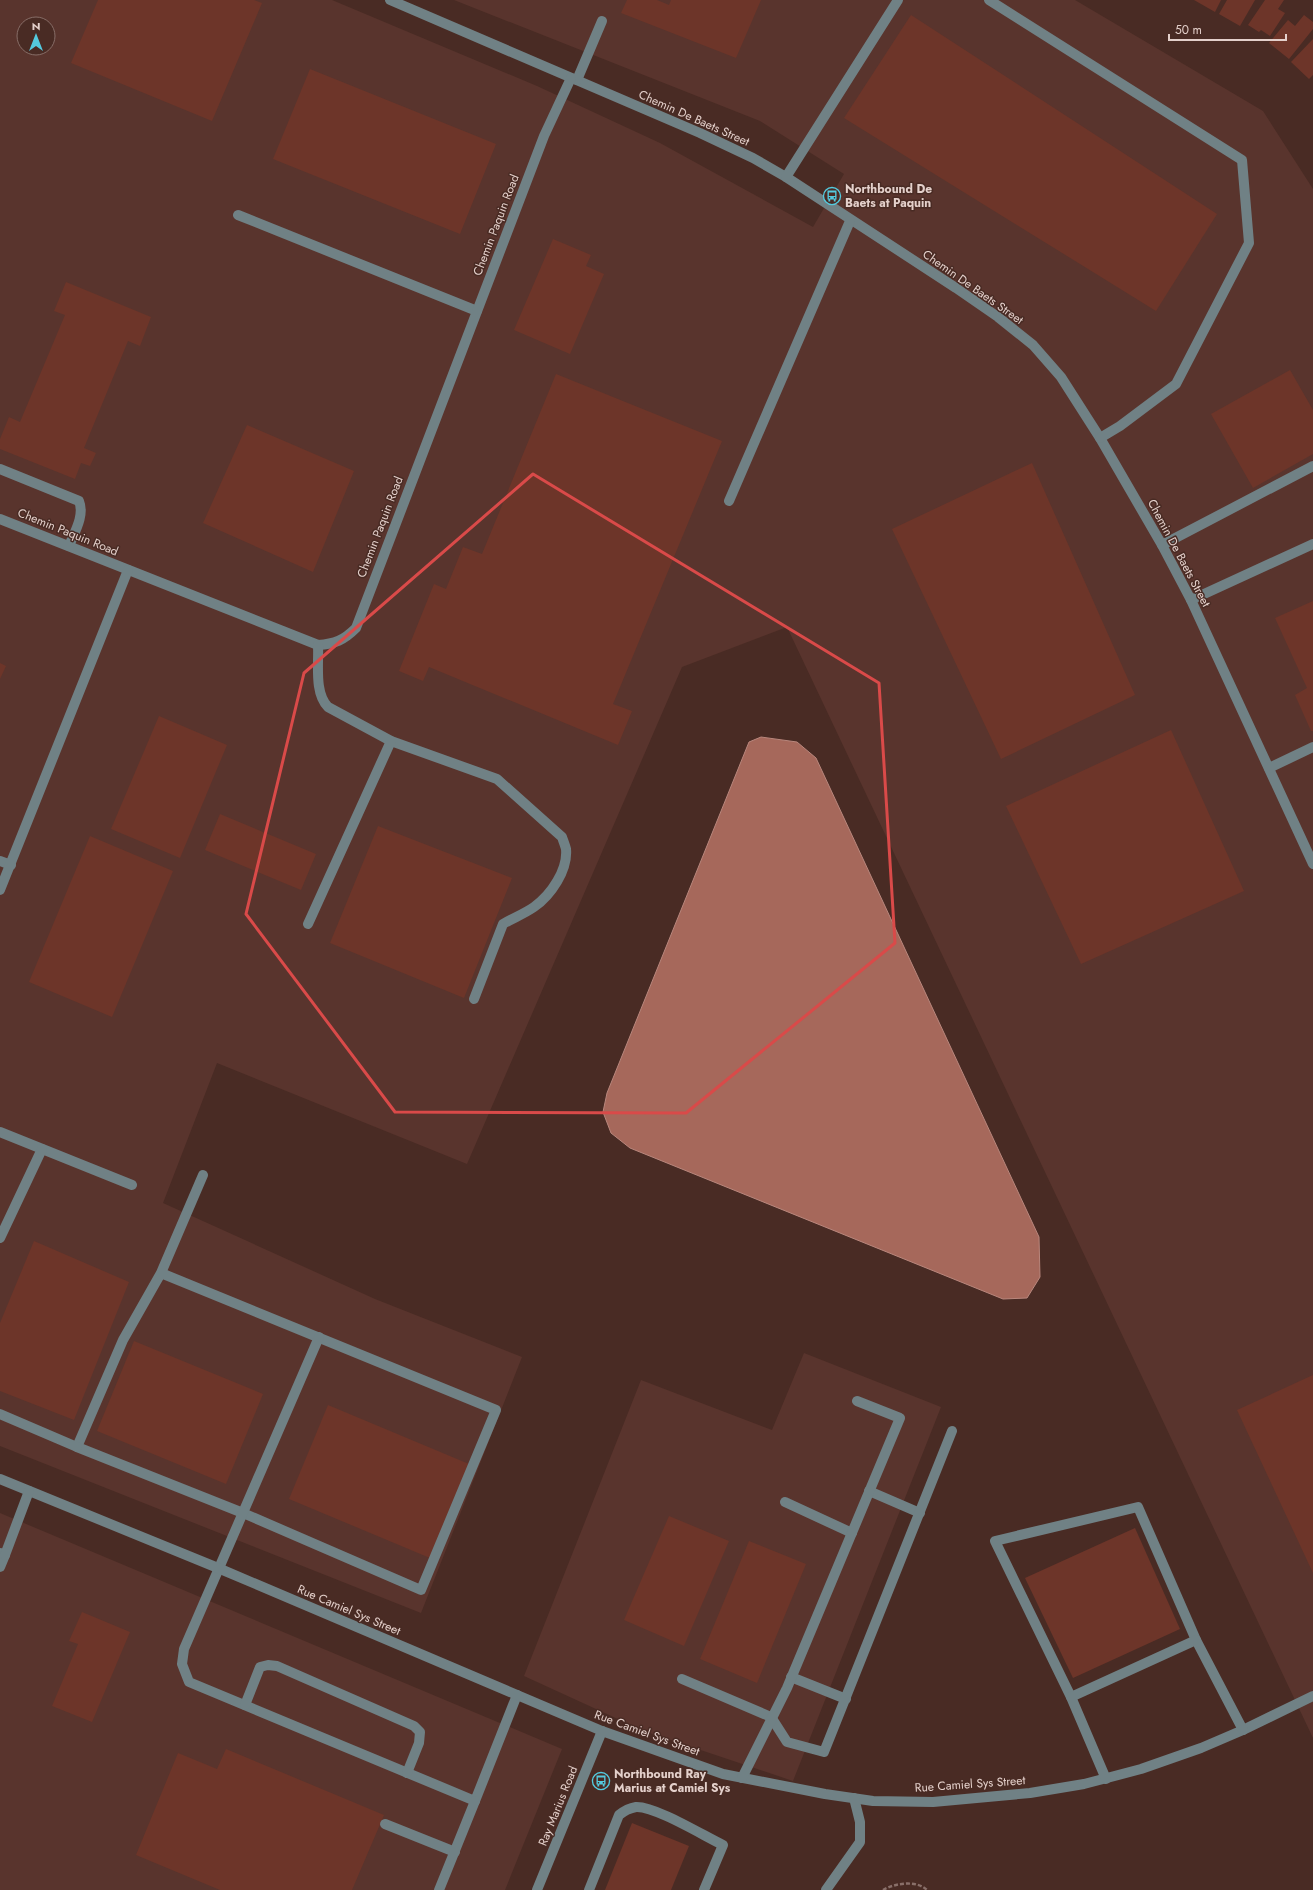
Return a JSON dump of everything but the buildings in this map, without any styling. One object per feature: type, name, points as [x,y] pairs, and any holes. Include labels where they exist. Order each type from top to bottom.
[{"type":"street","name":"Chemin De Baets Street","points":[[390,0],[700,133],[753,158],[786,177],[850,221],[998,317],[1033,345],[1061,377],[1100,438],[1162,545],[1191,600],[1313,864]]},
{"type":"street","points":[[786,177],[898,0]]},
{"type":"street","points":[[990,0],[1242,160],[1248,243],[1176,384],[1120,426],[1100,438]]},
{"type":"street","name":"Chemin Paquin Road","points":[[0,519],[318,645],[332,644],[345,638],[356,628],[544,136],[602,21]]},
{"type":"street","points":[[238,215],[477,311]]},
{"type":"street","points":[[729,502],[850,221]]},
{"type":"street","points":[[1162,545],[1313,466]]},
{"type":"street","points":[[0,469],[79,501],[81,515],[69,546]]},
{"type":"street","points":[[1191,600],[1313,544]]},
{"type":"street","points":[[0,890],[128,570]]},
{"type":"street","points":[[318,645],[320,693],[322,701],[328,707],[391,741],[497,779],[562,837],[566,848],[564,863],[558,879],[546,896],[534,907],[503,924],[474,998]]},
{"type":"street","points":[[308,924],[391,741]]},
{"type":"street","points":[[1269,768],[1313,747]]},
{"type":"street","points":[[0,861],[11,865]]},
{"type":"street","points":[[0,1132],[132,1185]]},
{"type":"street","points":[[0,1238],[42,1149]]},
{"type":"street","points":[[77,1447],[123,1340],[160,1272],[203,1175]]},
{"type":"street","points":[[0,1414],[77,1447],[243,1513],[422,1590],[496,1410],[160,1272]]},
{"type":"street","points":[[319,1337],[184,1649],[182,1664],[189,1682],[475,1801]]},
{"type":"street","points":[[742,1778],[791,1677],[900,1418],[857,1401]]},
{"type":"street","points":[[682,1680],[771,1717],[787,1742],[824,1752],[952,1431]]},
{"type":"street","name":"Rue Camiel Sys Street","points":[[0,1479],[218,1568],[602,1731],[723,1774],[825,1794],[873,1801],[933,1802],[1030,1793],[1106,1779],[1201,1748],[1243,1730],[1313,1696]]},
{"type":"street","points":[[0,1567],[2,1554],[29,1491]]},
{"type":"street","points":[[869,1491],[920,1513]]},
{"type":"street","points":[[785,1502],[852,1534]]},
{"type":"street","points":[[1106,1779],[1071,1697],[995,1541],[1138,1507],[1196,1640],[1243,1730]]},
{"type":"street","points":[[1071,1697],[1196,1640]]},
{"type":"street","points":[[245,1705],[260,1667],[268,1665],[277,1666],[414,1726],[420,1732],[419,1743],[407,1773]]},
{"type":"street","points":[[791,1677],[846,1698]]},
{"type":"street","points":[[439,1890],[517,1695]]},
{"type":"street","name":"Ray Marius Road","points":[[537,1890],[602,1731]]},
{"type":"street","points":[[826,1890],[860,1842],[860,1822],[854,1798]]},
{"type":"street","points":[[589,1890],[619,1815],[624,1810],[636,1807],[651,1810],[723,1845],[704,1890]]},
{"type":"street","points":[[385,1824],[455,1852]]},
{"type":"path","points":[[883,1890],[906,1883],[923,1886],[927,1890]]},
{"type":"highlighted area","points":[[533,474],[879,683],[895,943],[686,1113],[395,1112],[246,914],[304,673]]},
{"type":"shaded area","points":[[0,0],[332,0],[537,86],[660,143],[813,227],[844,174],[760,121],[454,0],[1075,0],[1263,111],[1313,189],[1313,1738],[787,627],[682,667],[467,1164],[217,1063],[163,1203],[375,1299],[522,1357],[421,1613],[0,1446]]},
{"type":"shaded area","points":[[761,737],[797,742],[816,758],[1039,1237],[1040,1277],[1027,1298],[1003,1299],[630,1148],[611,1133],[603,1112],[607,1093],[749,742]]},
{"type":"shaded area","points":[[804,1353],[941,1407],[793,1781],[644,1731],[524,1676],[641,1380],[772,1430]]},
{"type":"shaded area","points":[[0,1513],[562,1749],[505,1890],[0,1890]]},
{"type":"place","name":"Northbound De Baets at Paquin","points":[[832,196]]},
{"type":"place","name":"Northbound Ray Marius at Camiel Sys","points":[[601,1781]]}]
